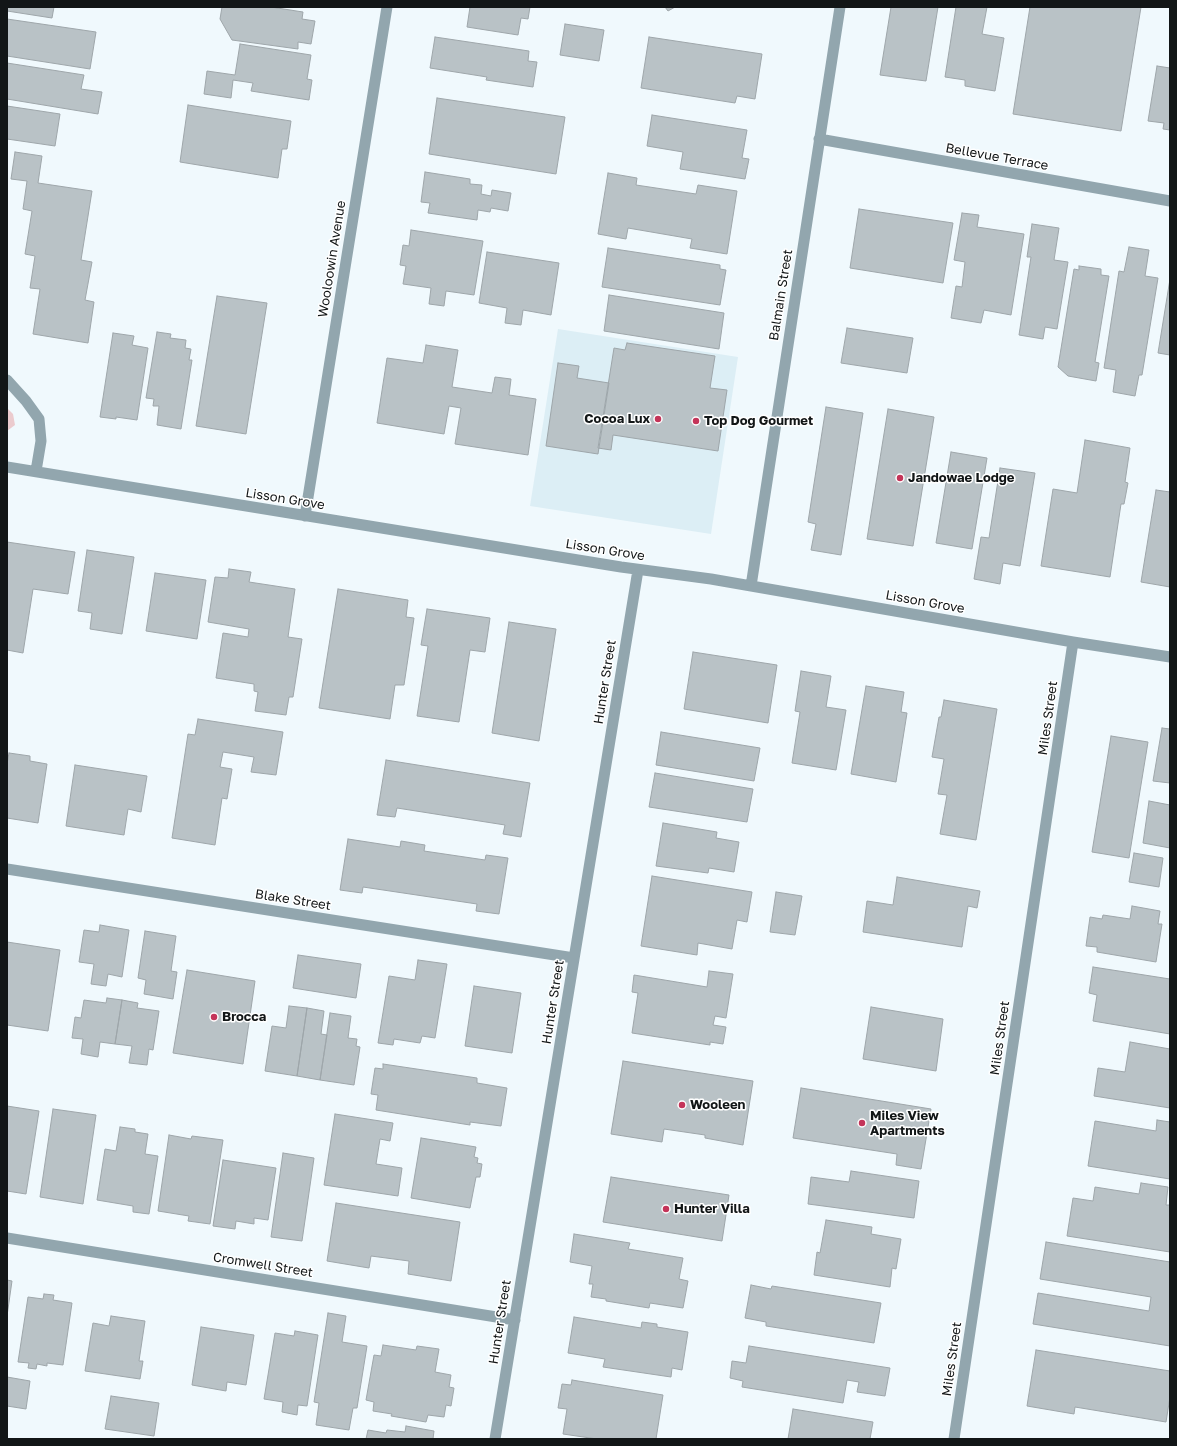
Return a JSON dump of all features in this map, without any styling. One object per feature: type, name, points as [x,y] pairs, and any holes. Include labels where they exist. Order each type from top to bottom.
[{"type":"street","name":"Wooloowin Avenue","points":[[305,516],[387,7]]},
{"type":"street","name":"Balmain Street","points":[[751,586],[840,7]]},
{"type":"street","name":"Bellevue Terrace","points":[[819,139],[1170,201]]},
{"type":"street","points":[[7,380],[39,419],[41,441],[36,472]]},
{"type":"street","name":"Lisson Grove","points":[[7,467],[638,570],[711,579],[1073,642],[1170,657]]},
{"type":"street","name":"Hunter Street","points":[[495,1439],[638,570]]},
{"type":"street","name":"Miles Street","points":[[954,1439],[1073,642]]},
{"type":"street","name":"Blake Street","points":[[7,869],[574,958]]},
{"type":"street","name":"Cromwell Street","points":[[7,1238],[515,1320]]},
{"type":"shaded area","points":[[558,329],[738,357],[711,534],[530,506]]},
{"type":"shaded area","points":[[7,408],[13,414],[15,425],[7,431]]},
{"type":"building","points":[[7,7],[54,7],[52,18],[7,11]]},
{"type":"building","points":[[222,7],[271,7],[303,12],[302,19],[315,21],[311,44],[298,42],[298,49],[232,40],[220,19]]},
{"type":"building","points":[[470,7],[530,7],[528,19],[521,18],[518,35],[467,27]]},
{"type":"building","points":[[665,7],[675,7],[668,11]]},
{"type":"building","points":[[891,7],[938,7],[926,81],[880,75]]},
{"type":"building","points":[[956,7],[987,7],[982,34],[1004,38],[995,91],[965,86],[965,80],[945,77]]},
{"type":"building","points":[[1030,7],[1141,7],[1121,131],[1013,114]]},
{"type":"building","points":[[7,19],[96,32],[90,69],[7,56]]},
{"type":"building","points":[[565,24],[604,30],[599,61],[560,55]]},
{"type":"building","points":[[435,37],[529,51],[528,61],[537,62],[533,87],[486,80],[487,77],[430,68]]},
{"type":"building","points":[[649,37],[762,54],[755,99],[737,96],[735,103],[641,88]]},
{"type":"building","points":[[240,44],[311,55],[307,79],[312,80],[309,100],[251,91],[253,83],[233,80],[231,98],[204,94],[207,71],[235,75]]},
{"type":"building","points":[[7,63],[84,75],[81,89],[102,92],[98,114],[7,99]]},
{"type":"building","points":[[1157,66],[1170,68],[1170,130],[1163,129],[1164,123],[1148,121]]},
{"type":"building","points":[[437,98],[565,117],[556,174],[429,154]]},
{"type":"building","points":[[188,105],[291,121],[287,149],[282,149],[278,178],[180,162]]},
{"type":"building","points":[[7,106],[60,114],[55,146],[7,139]]},
{"type":"building","points":[[652,115],[747,130],[742,158],[749,159],[745,179],[680,169],[683,152],[647,146]]},
{"type":"building","points":[[15,152],[42,156],[38,183],[92,191],[81,260],[92,262],[85,300],[94,302],[88,343],[33,334],[40,289],[30,288],[35,256],[25,254],[32,211],[23,209],[27,181],[11,179]]},
{"type":"building","points":[[425,172],[470,179],[470,184],[482,185],[481,194],[491,196],[492,190],[511,193],[508,211],[491,208],[490,212],[478,210],[477,220],[428,213],[430,203],[421,202]]},
{"type":"building","points":[[608,173],[637,178],[636,185],[696,194],[698,185],[737,191],[727,254],[690,248],[692,239],[628,228],[626,239],[598,234]]},
{"type":"building","points":[[859,209],[953,223],[943,283],[850,268]]},
{"type":"building","points":[[962,213],[979,215],[977,227],[1024,234],[1011,315],[984,310],[981,323],[951,318],[956,286],[962,287],[965,262],[954,260]]},
{"type":"building","points":[[1032,224],[1059,228],[1054,260],[1068,262],[1057,329],[1045,327],[1043,339],[1019,335],[1031,257],[1027,257]]},
{"type":"building","points":[[411,230],[483,241],[474,295],[446,291],[444,306],[429,304],[431,288],[403,284],[406,266],[400,265],[403,245],[409,246]]},
{"type":"building","points":[[1129,247],[1149,250],[1145,276],[1158,278],[1142,375],[1139,375],[1135,396],[1113,392],[1116,370],[1104,368],[1119,271],[1124,272]]},
{"type":"building","points":[[608,248],[720,265],[720,269],[726,270],[720,305],[602,287]]},
{"type":"building","points":[[487,252],[559,263],[551,315],[523,310],[521,325],[505,323],[507,308],[479,303]]},
{"type":"building","points":[[1079,266],[1101,269],[1101,275],[1109,276],[1095,362],[1099,363],[1096,381],[1068,376],[1058,367],[1074,269],[1079,270]]},
{"type":"building","points":[[1170,279],[1170,355],[1158,353]]},
{"type":"building","points":[[609,295],[724,313],[719,349],[604,331]]},
{"type":"building","points":[[217,296],[267,303],[246,434],[196,426]]},
{"type":"building","points":[[847,328],[913,338],[907,373],[841,363]]},
{"type":"building","points":[[157,332],[171,334],[170,338],[186,340],[185,348],[191,349],[189,360],[192,360],[181,429],[157,425],[159,406],[153,406],[154,399],[146,398]]},
{"type":"building","points":[[113,333],[134,336],[132,345],[148,348],[137,420],[116,417],[116,419],[100,417]]},
{"type":"building","points":[[627,343],[715,356],[710,388],[727,390],[718,451],[613,435],[611,450],[598,448],[614,348],[625,350]]},
{"type":"building","points":[[426,345],[458,350],[452,387],[492,393],[495,377],[511,379],[509,395],[536,399],[528,455],[455,444],[461,408],[449,406],[444,434],[377,423],[387,358],[423,363]]},
{"type":"building","points":[[558,363],[579,366],[577,378],[609,383],[598,454],[546,446]]},
{"type":"building","points":[[826,407],[863,413],[841,555],[811,550],[816,524],[808,522]]},
{"type":"building","name":"Jandowae Lodge","points":[[888,409],[934,417],[913,546],[867,539]]},
{"type":"building","points":[[1085,440],[1130,448],[1125,482],[1128,483],[1124,504],[1121,504],[1110,577],[1041,566],[1053,489],[1077,493]]},
{"type":"building","points":[[951,452],[987,458],[972,549],[936,543]]},
{"type":"building","points":[[1000,468],[1035,473],[1020,566],[1003,563],[1000,584],[974,579],[981,537],[989,538]]},
{"type":"building","points":[[1156,490],[1170,492],[1170,587],[1141,582]]},
{"type":"building","points":[[7,542],[75,552],[68,594],[33,589],[23,653],[7,650]]},
{"type":"building","points":[[87,550],[134,557],[122,634],[90,629],[92,613],[78,611]]},
{"type":"building","points":[[229,569],[251,572],[249,582],[295,589],[288,637],[302,639],[293,697],[289,697],[286,715],[255,711],[258,692],[254,691],[254,684],[216,678],[223,633],[248,637],[249,629],[208,622],[215,577],[228,578]]},
{"type":"building","points":[[155,573],[206,580],[197,639],[146,631]]},
{"type":"building","points":[[338,589],[408,600],[406,617],[414,618],[404,685],[395,685],[390,719],[319,708]]},
{"type":"building","points":[[427,609],[490,618],[485,652],[470,650],[459,722],[417,716],[428,646],[421,645]]},
{"type":"building","points":[[509,622],[556,629],[539,741],[492,733]]},
{"type":"building","points":[[693,652],[777,665],[768,723],[684,709]]},
{"type":"building","points":[[801,671],[831,676],[826,707],[846,710],[836,770],[792,763],[800,712],[795,711]]},
{"type":"building","points":[[866,686],[904,692],[901,712],[907,713],[896,782],[851,774]]},
{"type":"building","points":[[944,700],[997,709],[976,840],[940,834],[947,795],[938,794],[944,759],[932,757],[939,717],[941,717]]},
{"type":"building","points":[[198,719],[283,732],[276,775],[251,772],[254,757],[223,752],[220,767],[232,769],[227,799],[222,798],[215,845],[172,838],[188,734],[195,735]]},
{"type":"building","points":[[1162,728],[1170,729],[1170,783],[1153,781]]},
{"type":"building","points":[[661,732],[760,748],[754,781],[656,765]]},
{"type":"building","points":[[1111,736],[1148,742],[1129,858],[1092,852]]},
{"type":"building","points":[[9,753],[30,756],[30,761],[47,764],[38,823],[7,818],[7,764]]},
{"type":"building","points":[[386,760],[530,783],[521,837],[503,834],[505,825],[397,808],[395,817],[377,815]]},
{"type":"building","points":[[75,765],[147,776],[141,812],[128,809],[124,835],[66,826]]},
{"type":"building","points":[[655,773],[753,789],[747,822],[649,807]]},
{"type":"building","points":[[1149,801],[1170,805],[1170,848],[1143,843]]},
{"type":"building","points":[[663,823],[717,832],[716,838],[739,842],[734,872],[709,868],[708,873],[656,866]]},
{"type":"building","points":[[348,839],[400,847],[401,841],[425,845],[424,851],[485,860],[486,855],[508,858],[499,914],[476,911],[477,904],[363,887],[362,893],[340,890]]},
{"type":"building","points":[[1134,853],[1163,858],[1159,887],[1129,882]]},
{"type":"building","points":[[652,876],[752,892],[747,922],[737,920],[732,949],[698,943],[697,955],[641,946]]},
{"type":"building","points":[[897,877],[980,891],[977,908],[968,906],[962,947],[863,932],[867,901],[893,905]]},
{"type":"building","points":[[776,892],[802,896],[795,935],[770,932]]},
{"type":"building","points":[[1132,906],[1160,911],[1158,924],[1162,924],[1156,962],[1097,952],[1097,947],[1086,946],[1090,917],[1102,919],[1103,915],[1130,919]]},
{"type":"building","points":[[100,925],[129,930],[122,977],[108,974],[106,986],[91,984],[94,964],[79,962],[84,930],[99,932]]},
{"type":"building","points":[[145,931],[176,936],[171,971],[177,972],[173,999],[144,994],[146,980],[138,978]]},
{"type":"building","points":[[7,942],[60,950],[48,1031],[7,1025]]},
{"type":"building","points":[[298,955],[361,964],[356,998],[293,988]]},
{"type":"building","points":[[418,960],[447,964],[435,1038],[422,1036],[420,1043],[394,1039],[393,1045],[378,1043],[389,976],[415,980]]},
{"type":"building","points":[[1093,967],[1170,979],[1170,1034],[1093,1021],[1097,995],[1089,993]]},
{"type":"building","name":"Brocca","points":[[187,970],[255,981],[243,1064],[173,1053]]},
{"type":"building","points":[[709,971],[733,974],[726,1018],[715,1016],[713,1025],[726,1027],[723,1044],[710,1042],[710,1045],[632,1033],[638,993],[632,992],[634,975],[707,987]]},
{"type":"building","points":[[474,986],[521,993],[512,1053],[465,1046]]},
{"type":"building","points":[[107,998],[122,1000],[115,1044],[100,1042],[98,1057],[81,1054],[83,1039],[72,1038],[75,1017],[81,1018],[84,1000],[106,1003]]},
{"type":"building","points":[[122,1000],[138,1003],[137,1008],[159,1011],[153,1050],[149,1049],[147,1065],[129,1063],[132,1046],[115,1044]]},
{"type":"building","points":[[289,1006],[307,1008],[297,1076],[265,1071],[272,1026],[286,1028]]},
{"type":"building","points":[[871,1007],[943,1019],[936,1071],[863,1059]]},
{"type":"building","points":[[307,1008],[324,1011],[321,1034],[327,1035],[320,1080],[297,1076]]},
{"type":"building","points":[[330,1013],[351,1016],[348,1038],[357,1039],[356,1046],[360,1047],[354,1085],[320,1080]]},
{"type":"building","points":[[1130,1042],[1170,1049],[1170,1108],[1094,1096],[1098,1068],[1125,1072]]},
{"type":"building","name":"Wooleen","points":[[623,1061],[753,1081],[743,1145],[705,1138],[705,1135],[664,1129],[662,1142],[611,1134]]},
{"type":"building","points":[[383,1064],[477,1078],[477,1083],[507,1088],[501,1126],[470,1122],[470,1125],[376,1110],[378,1095],[371,1094],[375,1068],[383,1069]]},
{"type":"building","name":"Miles View Apartments","points":[[801,1088],[931,1109],[921,1169],[896,1165],[897,1154],[793,1138]]},
{"type":"building","points":[[7,1106],[39,1111],[26,1194],[7,1191]]},
{"type":"building","points":[[53,1109],[96,1115],[83,1204],[40,1197]]},
{"type":"building","points":[[335,1114],[393,1123],[390,1141],[380,1139],[376,1164],[402,1168],[398,1196],[324,1185]]},
{"type":"building","points":[[1157,1120],[1170,1122],[1170,1179],[1088,1166],[1095,1121],[1156,1131]]},
{"type":"building","points":[[120,1127],[135,1129],[135,1132],[148,1134],[145,1154],[158,1156],[149,1214],[133,1212],[133,1206],[97,1200],[105,1149],[116,1151]]},
{"type":"building","points":[[169,1135],[191,1139],[192,1136],[223,1140],[210,1224],[188,1221],[189,1216],[158,1211]]},
{"type":"building","points":[[421,1138],[476,1147],[474,1157],[478,1158],[477,1163],[482,1164],[480,1177],[476,1177],[470,1208],[411,1198]]},
{"type":"building","points":[[283,1153],[314,1158],[302,1241],[271,1237]]},
{"type":"building","points":[[223,1160],[276,1168],[268,1220],[254,1218],[254,1224],[236,1221],[235,1229],[213,1226]]},
{"type":"building","points":[[851,1171],[919,1181],[914,1218],[808,1204],[811,1177],[849,1182]]},
{"type":"building","name":"Hunter Villa","points":[[611,1177],[729,1195],[722,1241],[603,1222]]},
{"type":"building","points":[[1141,1183],[1168,1187],[1166,1205],[1170,1205],[1170,1252],[1067,1236],[1073,1198],[1093,1201],[1095,1187],[1139,1194]]},
{"type":"building","points":[[336,1203],[460,1222],[451,1281],[408,1274],[409,1261],[371,1256],[369,1268],[327,1261]]},
{"type":"building","points":[[826,1220],[872,1227],[871,1234],[901,1239],[896,1269],[892,1268],[890,1287],[814,1275],[817,1252],[820,1253]]},
{"type":"building","points":[[574,1234],[630,1243],[628,1249],[683,1258],[679,1279],[688,1281],[683,1308],[650,1303],[649,1308],[591,1297],[593,1284],[589,1284],[592,1266],[570,1262]]},
{"type":"building","points":[[1046,1242],[1170,1262],[1170,1346],[1033,1324],[1038,1293],[1149,1311],[1151,1297],[1040,1279]]},
{"type":"building","points":[[7,1280],[12,1281],[7,1316]]},
{"type":"building","points":[[751,1285],[771,1289],[772,1286],[881,1303],[874,1343],[766,1326],[766,1322],[745,1318]]},
{"type":"building","points":[[44,1294],[54,1295],[53,1300],[72,1303],[63,1365],[47,1363],[47,1366],[37,1364],[36,1369],[28,1368],[29,1363],[18,1362],[28,1297],[43,1299]]},
{"type":"building","points":[[328,1313],[346,1316],[342,1342],[367,1346],[357,1408],[353,1408],[349,1430],[316,1425],[319,1403],[314,1402]]},
{"type":"building","points":[[111,1316],[145,1321],[139,1361],[143,1361],[140,1379],[85,1371],[93,1323],[109,1326]]},
{"type":"building","points":[[574,1317],[641,1328],[642,1322],[657,1324],[657,1327],[688,1332],[682,1370],[672,1368],[671,1377],[603,1367],[605,1359],[568,1353]]},
{"type":"building","points":[[201,1327],[254,1335],[246,1385],[227,1382],[226,1391],[192,1385]]},
{"type":"building","points":[[295,1331],[318,1335],[307,1406],[298,1405],[297,1415],[282,1412],[283,1402],[264,1399],[275,1333],[294,1336]]},
{"type":"building","points":[[383,1345],[416,1350],[417,1346],[439,1349],[435,1372],[451,1375],[449,1387],[454,1388],[451,1406],[446,1405],[444,1417],[428,1415],[426,1422],[391,1416],[392,1414],[373,1411],[374,1402],[366,1400],[374,1355],[381,1356]]},
{"type":"building","points":[[749,1346],[890,1368],[885,1396],[857,1392],[859,1382],[847,1380],[843,1403],[742,1387],[743,1381],[730,1378],[732,1361],[746,1363]]},
{"type":"building","points":[[1036,1350],[1170,1371],[1170,1397],[1166,1422],[1075,1407],[1074,1414],[1027,1406]]},
{"type":"building","points":[[7,1377],[30,1381],[26,1409],[7,1406]]},
{"type":"building","points":[[572,1380],[663,1395],[656,1439],[597,1439],[563,1434],[567,1409],[558,1408],[562,1384],[571,1385]]},
{"type":"building","points":[[111,1396],[159,1403],[154,1436],[105,1429]]},
{"type":"building","points":[[793,1409],[873,1422],[870,1439],[788,1439]]},
{"type":"building","points":[[406,1426],[434,1431],[433,1439],[366,1439],[368,1430],[386,1433],[387,1430],[405,1432]]},
{"type":"place","name":"Cocoa Lux","points":[[658,419]]},
{"type":"place","name":"Top Dog Gourmet","points":[[696,421]]},
{"type":"place","name":"Jandowae Lodge","points":[[900,478]]},
{"type":"place","name":"Brocca","points":[[214,1017]]},
{"type":"place","name":"Wooleen","points":[[682,1105]]},
{"type":"place","name":"Miles View Apartments","points":[[862,1123]]},
{"type":"place","name":"Hunter Villa","points":[[666,1209]]}]
